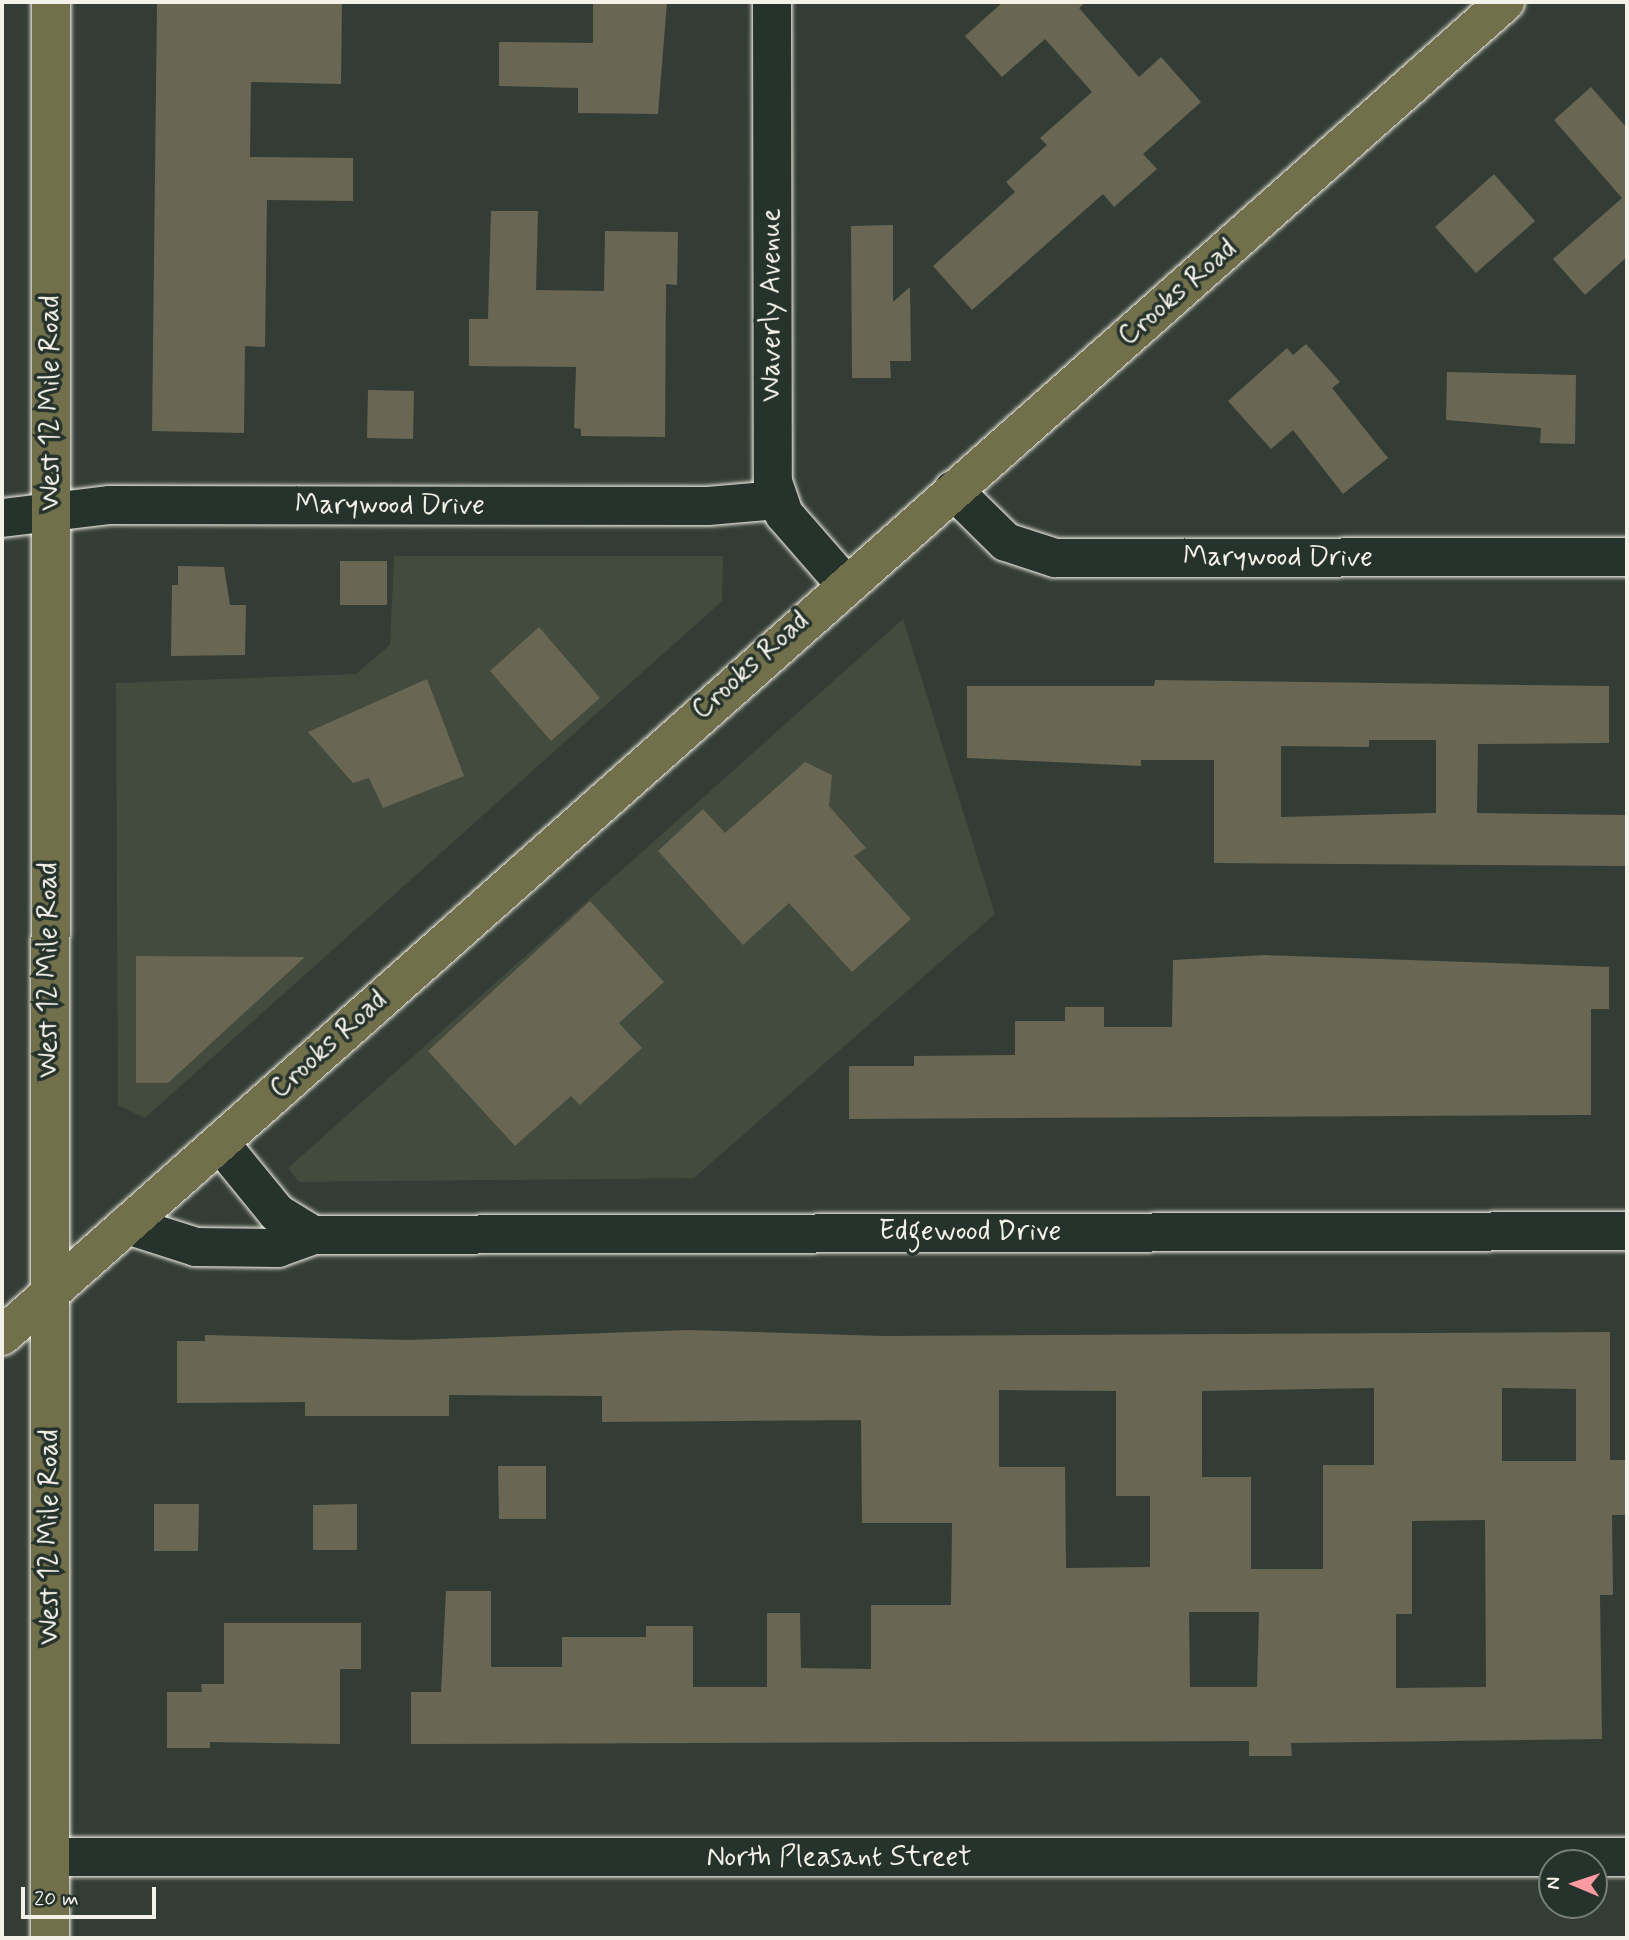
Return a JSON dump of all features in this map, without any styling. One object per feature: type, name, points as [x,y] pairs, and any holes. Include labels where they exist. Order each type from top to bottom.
[{"type":"main road","name":"West 12 Mile Road","points":[[50,1938],[48,1294],[51,2]]},
{"type":"main road","name":"Crooks Road","points":[[2,1336],[845,584],[1505,2]]},
{"type":"street","name":"Waverly Avenue","points":[[772,2],[772,455],[778,500]]},
{"type":"street","name":"Marywood Drive","points":[[953,490],[1006,542],[1055,558],[1627,557]]},
{"type":"street","name":"Marywood Drive","points":[[2,518],[110,505],[708,506],[778,500]]},
{"type":"street","points":[[778,500],[845,584]]},
{"type":"street","points":[[220,1143],[277,1213],[313,1235]]},
{"type":"street","name":"Edgewood Drive","points":[[127,1225],[195,1247],[278,1248],[313,1235],[1627,1231]]},
{"type":"street","name":"North Pleasant Street","points":[[50,1857],[1627,1857]]},
{"type":"shaded area","points":[[394,556],[723,556],[722,601],[145,1118],[118,1105],[116,683],[356,674],[390,645]]},
{"type":"shaded area","points":[[903,619],[995,914],[694,1178],[299,1182],[288,1168]]},
{"type":"building","points":[[157,2],[342,2],[341,84],[251,82],[250,157],[353,158],[353,201],[267,200],[265,347],[245,346],[244,433],[152,431]]},
{"type":"building","points":[[593,2],[667,2],[658,114],[578,113],[578,88],[499,86],[499,42],[593,43]]},
{"type":"building","points":[[1003,2],[1086,2],[1079,8],[1139,77],[1161,57],[1201,102],[1143,154],[1157,169],[1114,207],[1103,194],[972,310],[933,266],[1015,192],[1006,182],[1047,145],[1040,138],[1092,92],[1045,39],[1002,77],[965,36]]},
{"type":"building","points":[[1591,87],[1627,128],[1627,257],[1585,295],[1553,259],[1622,198],[1554,120]]},
{"type":"building","points":[[1494,174],[1535,221],[1476,273],[1435,227]]},
{"type":"building","points":[[491,211],[538,211],[536,290],[604,291],[605,231],[678,232],[677,285],[666,284],[665,437],[581,436],[581,429],[574,428],[576,367],[469,366],[469,319],[488,319]]},
{"type":"building","points":[[893,225],[893,302],[910,287],[911,361],[890,361],[891,378],[852,378],[851,226]]},
{"type":"building","points":[[1306,344],[1340,382],[1332,388],[1388,458],[1343,494],[1293,430],[1271,449],[1228,401],[1287,348],[1293,355]]},
{"type":"building","points":[[1447,372],[1576,375],[1575,444],[1540,443],[1541,428],[1446,420]]},
{"type":"building","points":[[368,390],[414,391],[413,439],[367,438]]},
{"type":"building","points":[[340,561],[387,561],[387,605],[340,605]]},
{"type":"building","points":[[178,566],[224,567],[230,605],[246,605],[245,655],[171,656],[172,585],[178,585]]},
{"type":"building","points":[[539,627],[600,698],[551,741],[490,671]]},
{"type":"building","points":[[427,679],[464,776],[383,808],[369,778],[353,783],[308,732]]},
{"type":"building","points":[[1155,680],[1609,686],[1609,743],[1478,744],[1477,813],[1627,815],[1627,866],[1214,863],[1214,760],[1141,760],[1141,766],[967,758],[967,686],[1154,686]],"holes":[[[1369,740],[1436,740],[1436,813],[1281,817],[1281,746],[1369,747]]]},
{"type":"building","points":[[805,762],[832,775],[829,806],[866,848],[854,856],[911,919],[852,972],[789,903],[743,945],[658,851],[703,809],[725,833]]},
{"type":"building","points":[[590,901],[664,982],[619,1023],[642,1048],[580,1105],[571,1096],[515,1146],[428,1051]]},
{"type":"building","points":[[1265,955],[1609,967],[1609,1009],[1591,1009],[1591,1115],[849,1119],[849,1066],[914,1066],[914,1056],[1015,1055],[1015,1021],[1065,1021],[1065,1007],[1104,1007],[1104,1027],[1172,1027],[1173,960]]},
{"type":"building","points":[[136,956],[305,957],[168,1083],[136,1083]]},
{"type":"building","points":[[689,1330],[883,1336],[1610,1332],[1610,1460],[1627,1460],[1627,1515],[1612,1515],[1613,1595],[1600,1595],[1602,1739],[1291,1743],[1292,1756],[1249,1756],[1249,1741],[411,1744],[411,1692],[441,1692],[446,1591],[491,1591],[491,1667],[562,1667],[562,1637],[646,1637],[646,1626],[693,1626],[693,1687],[767,1687],[767,1613],[800,1613],[801,1668],[871,1669],[871,1605],[951,1605],[952,1523],[862,1523],[861,1420],[602,1422],[602,1396],[449,1395],[449,1416],[305,1416],[305,1402],[177,1403],[177,1341],[205,1341],[205,1335],[409,1340]],"holes":[[[1374,1388],[1374,1465],[1323,1465],[1323,1569],[1251,1569],[1251,1477],[1202,1477],[1202,1391]],[[1502,1388],[1576,1389],[1576,1461],[1502,1461]],[[999,1390],[1116,1391],[1116,1496],[1150,1496],[1150,1567],[1066,1568],[1065,1467],[999,1467]],[[1485,1520],[1486,1687],[1396,1688],[1396,1614],[1412,1614],[1412,1521]],[[1189,1612],[1259,1612],[1257,1687],[1190,1687]]]},
{"type":"building","points":[[498,1466],[546,1466],[546,1519],[499,1519]]},
{"type":"building","points":[[154,1504],[199,1504],[198,1551],[154,1551]]},
{"type":"building","points":[[357,1504],[357,1550],[313,1550],[313,1505]]},
{"type":"building","points":[[224,1623],[361,1623],[361,1669],[340,1669],[340,1744],[210,1742],[210,1748],[167,1748],[167,1692],[202,1692],[201,1684],[224,1684]]}]
